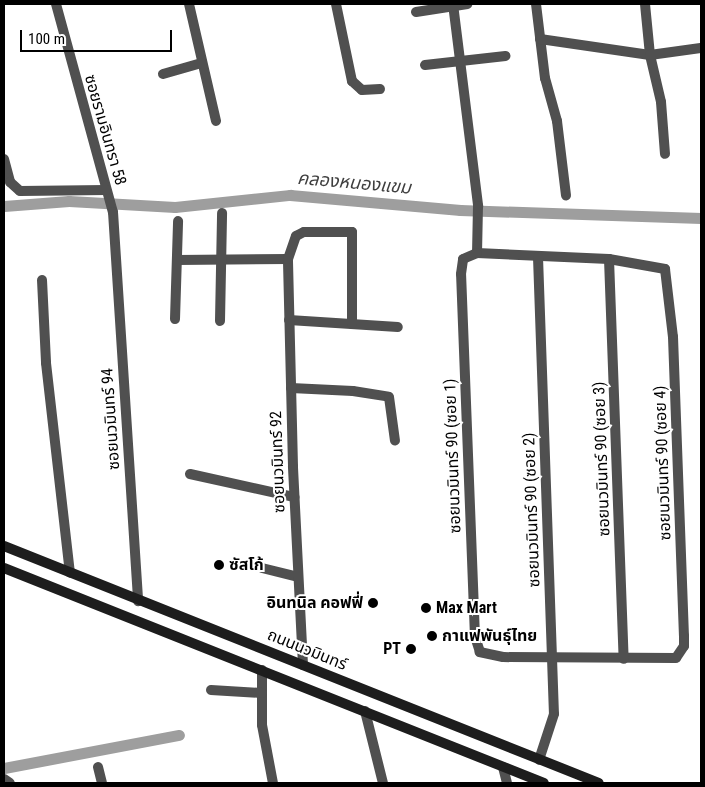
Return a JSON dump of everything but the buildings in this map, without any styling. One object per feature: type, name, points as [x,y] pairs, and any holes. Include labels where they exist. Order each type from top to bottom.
[{"type":"main road","name":"ถนนนวมินทร์","points":[[4,546],[138,601],[599,783]]},
{"type":"main road","points":[[4,568],[365,710],[544,783]]},
{"type":"main road","points":[[130,619],[138,601]]},
{"type":"street","name":"ซอยรามอินทรา 58","points":[[56,4],[113,212],[114,236]]},
{"type":"street","points":[[189,4],[200,63],[216,121]]},
{"type":"street","points":[[336,4],[352,81],[362,90],[380,89]]},
{"type":"street","points":[[416,12],[467,4]]},
{"type":"street","points":[[536,4],[545,78],[557,121],[566,195]]},
{"type":"street","points":[[645,4],[650,54],[661,102],[665,154]]},
{"type":"street","points":[[453,5],[478,206],[477,253],[609,259]]},
{"type":"street","points":[[540,39],[650,54],[701,48]]},
{"type":"street","points":[[426,65],[505,56]]},
{"type":"street","points":[[163,74],[200,63]]},
{"type":"street","points":[[4,159],[10,182],[20,192],[107,192]]},
{"type":"street","points":[[220,321],[222,213]]},
{"type":"street","points":[[175,320],[178,221]]},
{"type":"street","name":"ซอยนวมินทร์ 92","points":[[303,665],[294,498],[288,259],[296,236],[304,232],[352,232],[352,324]]},
{"type":"street","name":"ซอยนวมินทร์ 94","points":[[114,236],[138,601]]},
{"type":"street","name":"ซอยนวมินทร์ 90 (ซอย 1)","points":[[477,253],[463,259],[461,274],[475,637],[480,652],[490,656],[553,655]]},
{"type":"street","name":"ซอยนวมินทร์ 90 (ซอย 2)","points":[[538,257],[553,655],[553,725],[539,760]]},
{"type":"street","points":[[177,260],[222,262],[288,259]]},
{"type":"street","name":"ซอยนวมินทร์ 90 (ซอย 4)","points":[[609,259],[647,264],[665,269],[668,278],[673,337],[684,646],[676,658],[662,660],[624,658]]},
{"type":"street","name":"ซอยนวมินทร์ 90 (ซอย 3)","points":[[609,259],[624,658]]},
{"type":"street","points":[[42,280],[46,363],[70,572]]},
{"type":"street","points":[[289,320],[398,327]]},
{"type":"street","points":[[291,388],[353,390],[389,397],[395,441]]},
{"type":"street","points":[[190,474],[294,498]]},
{"type":"street","points":[[262,568],[298,578]]},
{"type":"street","points":[[553,655],[624,658]]},
{"type":"street","points":[[262,670],[262,724],[272,783]]},
{"type":"street","points":[[211,690],[262,693]]},
{"type":"street","points":[[365,710],[383,783]]},
{"type":"street","points":[[98,767],[102,783]]},
{"type":"street","points":[[503,767],[507,783]]},
{"type":"street","points":[[4,780],[10,783]]},
{"type":"waterway","name":"คลองหนองแขม","points":[[4,206],[69,201],[175,207],[290,195],[460,210],[701,218]]},
{"type":"waterway","points":[[4,768],[179,735]]},
{"type":"place","name":"ซัสโก้","points":[[219,565]]},
{"type":"place","name":"อินทนิล คอฟฟี่","points":[[373,603]]},
{"type":"place","name":"Max Mart","points":[[426,608]]},
{"type":"place","name":"กาแฟพันธุ์ไทย","points":[[432,636]]},
{"type":"place","name":"PT","points":[[411,649]]}]
